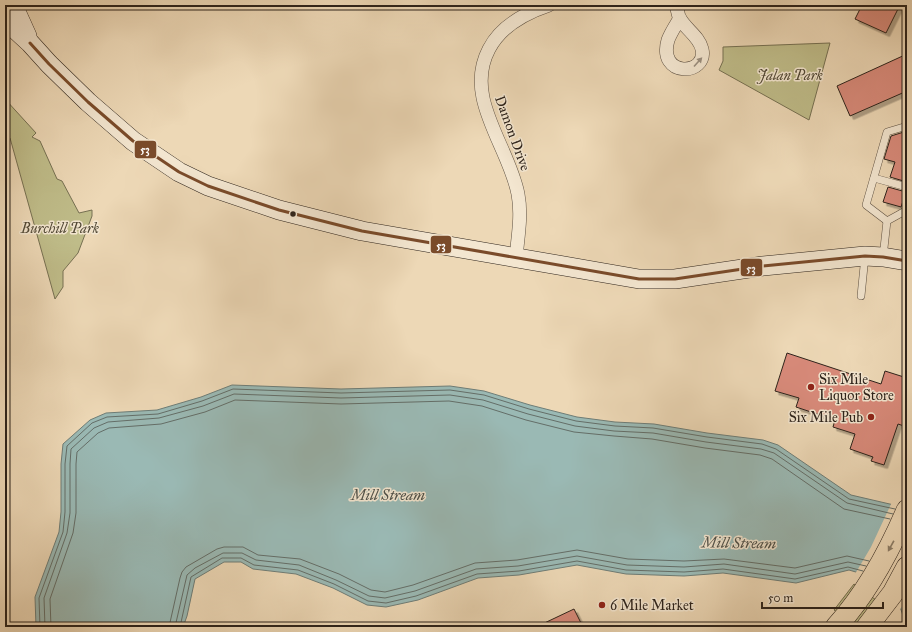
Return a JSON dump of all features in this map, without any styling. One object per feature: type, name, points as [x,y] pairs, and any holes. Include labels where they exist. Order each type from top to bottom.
[{"type":"main road","points":[[13,5],[30,43]]},
{"type":"main road","points":[[5,20],[30,43],[88,102],[133,141],[179,172],[208,186],[279,210],[362,231],[639,279],[675,279],[763,266],[874,256],[907,261]]},
{"type":"main road","points":[[838,625],[860,597],[875,574],[894,540],[907,510]]},
{"type":"main road","points":[[866,627],[893,593],[907,567]]},
{"type":"street","name":"Damon Drive","points":[[516,257],[521,214],[518,192],[486,112],[482,92],[481,75],[484,58],[492,43],[503,30],[517,19],[549,5]]},
{"type":"lane","points":[[887,221],[866,205],[887,132],[907,126]]},
{"type":"lane","points":[[874,178],[907,187]]},
{"type":"lane","points":[[861,296],[887,221],[907,210]]},
{"type":"green space","name":"Jalan Park","points":[[830,43],[809,120],[719,70],[723,61],[723,47]]},
{"type":"green space","name":"Burchill Park","points":[[5,99],[36,133],[32,137],[40,141],[57,179],[62,181],[79,213],[92,210],[92,216],[78,253],[63,271],[63,287],[55,299],[10,138],[5,139]]},
{"type":"green space","points":[[854,584],[876,600],[856,627],[834,610]]},
{"type":"water","name":"Mill Stream","points":[[232,385],[341,389],[450,386],[484,391],[577,417],[615,422],[654,424],[707,433],[763,440],[778,445],[851,495],[894,505],[907,510],[907,627],[905,627],[905,621],[900,607],[866,575],[849,570],[796,583],[723,573],[684,576],[626,574],[577,565],[519,575],[478,578],[418,600],[386,607],[367,605],[333,588],[296,574],[253,569],[241,562],[224,562],[195,579],[187,616],[183,627],[36,627],[35,597],[59,532],[63,444],[90,420],[106,413],[157,410],[201,397]]},
{"type":"pier","points":[[892,502],[907,508],[907,599],[899,611],[898,608],[865,577],[855,574],[871,547]]},
{"type":"building","points":[[862,5],[900,5],[886,33],[855,19]]},
{"type":"building","points":[[907,54],[907,91],[850,116],[837,86]]},
{"type":"building","points":[[907,131],[907,182],[890,177],[895,162],[884,159],[891,136]]},
{"type":"building","points":[[888,187],[906,192],[901,207],[883,202]]},
{"type":"building","points":[[787,353],[881,384],[885,371],[907,378],[907,427],[898,424],[884,465],[871,461],[873,457],[850,449],[855,434],[833,427],[835,420],[796,407],[799,398],[775,391]]},
{"type":"building","points":[[574,609],[583,627],[536,627]]},
{"type":"transit line","name":"53","points":[[30,43],[88,102],[133,141],[179,172],[208,186],[279,210],[362,231],[639,279],[675,279],[763,266],[865,256],[907,261]]},
{"type":"place","name":"Six Mile Liquor Store","points":[[811,387]]},
{"type":"place","name":"Six Mile Pub","points":[[871,417]]},
{"type":"place","name":"6 Mile Market","points":[[602,605]]}]
